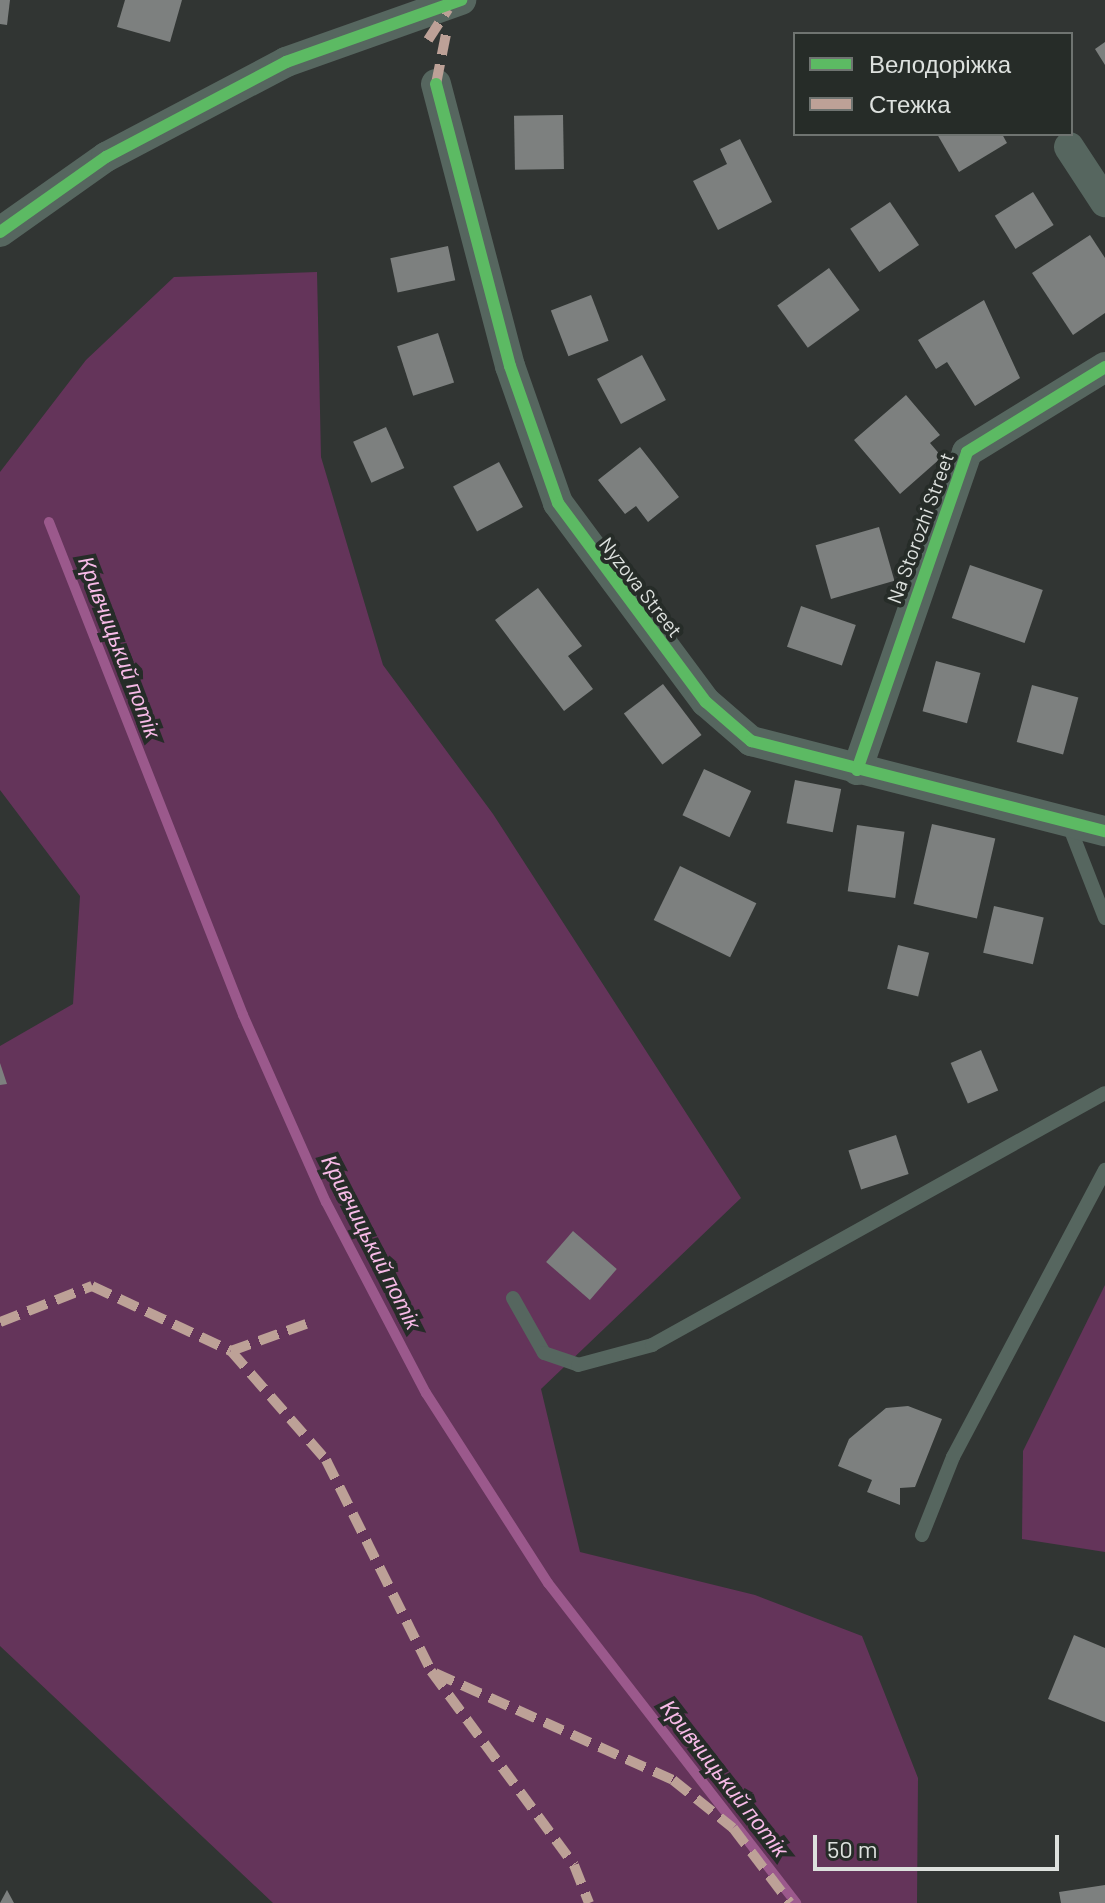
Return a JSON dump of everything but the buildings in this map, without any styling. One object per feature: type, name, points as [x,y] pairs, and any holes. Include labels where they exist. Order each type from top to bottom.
[{"type":"street","points":[[0,232],[106,157],[286,62],[461,0]]},
{"type":"street","name":"Nyzova Street","points":[[436,84],[510,366],[558,503],[582,544],[727,723],[751,741],[1105,831]]},
{"type":"street","points":[[1069,147],[1105,202]]},
{"type":"street","name":"Na Storozhi Street","points":[[857,770],[967,452],[1105,367]]},
{"type":"lane","points":[[1068,823],[1105,918]]},
{"type":"lane","points":[[513,1298],[544,1353],[578,1365],[652,1345],[1105,1093]]},
{"type":"lane","points":[[922,1535],[953,1457],[1105,1170]]},
{"type":"shaded area","points":[[317,272],[321,457],[383,665],[493,814],[741,1198],[541,1389],[580,1552],[755,1595],[862,1636],[918,1778],[917,1903],[273,1903],[0,1646],[0,1046],[73,1004],[80,896],[0,790],[0,472],[86,360],[174,277]]},
{"type":"shaded area","points":[[1105,1285],[1105,1552],[1022,1539],[1023,1451]]},
{"type":"waterway","name":"Кривчицький потік","points":[[49,522],[243,1015],[326,1202],[426,1393],[548,1583],[796,1903]]},
{"type":"marked path","points":[[428,40],[448,9]]},
{"type":"marked path","points":[[436,84],[446,34]]},
{"type":"marked path","points":[[0,1322],[92,1286],[231,1351],[326,1460],[431,1671],[574,1865],[589,1903]]},
{"type":"marked path","points":[[231,1351],[306,1324]]},
{"type":"marked path","points":[[435,1673],[673,1780],[733,1828],[790,1903]]},
{"type":"cycle path","points":[[0,232],[106,157],[286,62],[461,0]]},
{"type":"cycle path","points":[[436,84],[510,366],[558,503],[706,702],[751,741],[1105,831]]},
{"type":"cycle path","points":[[857,770],[967,452],[1105,367]]}]
